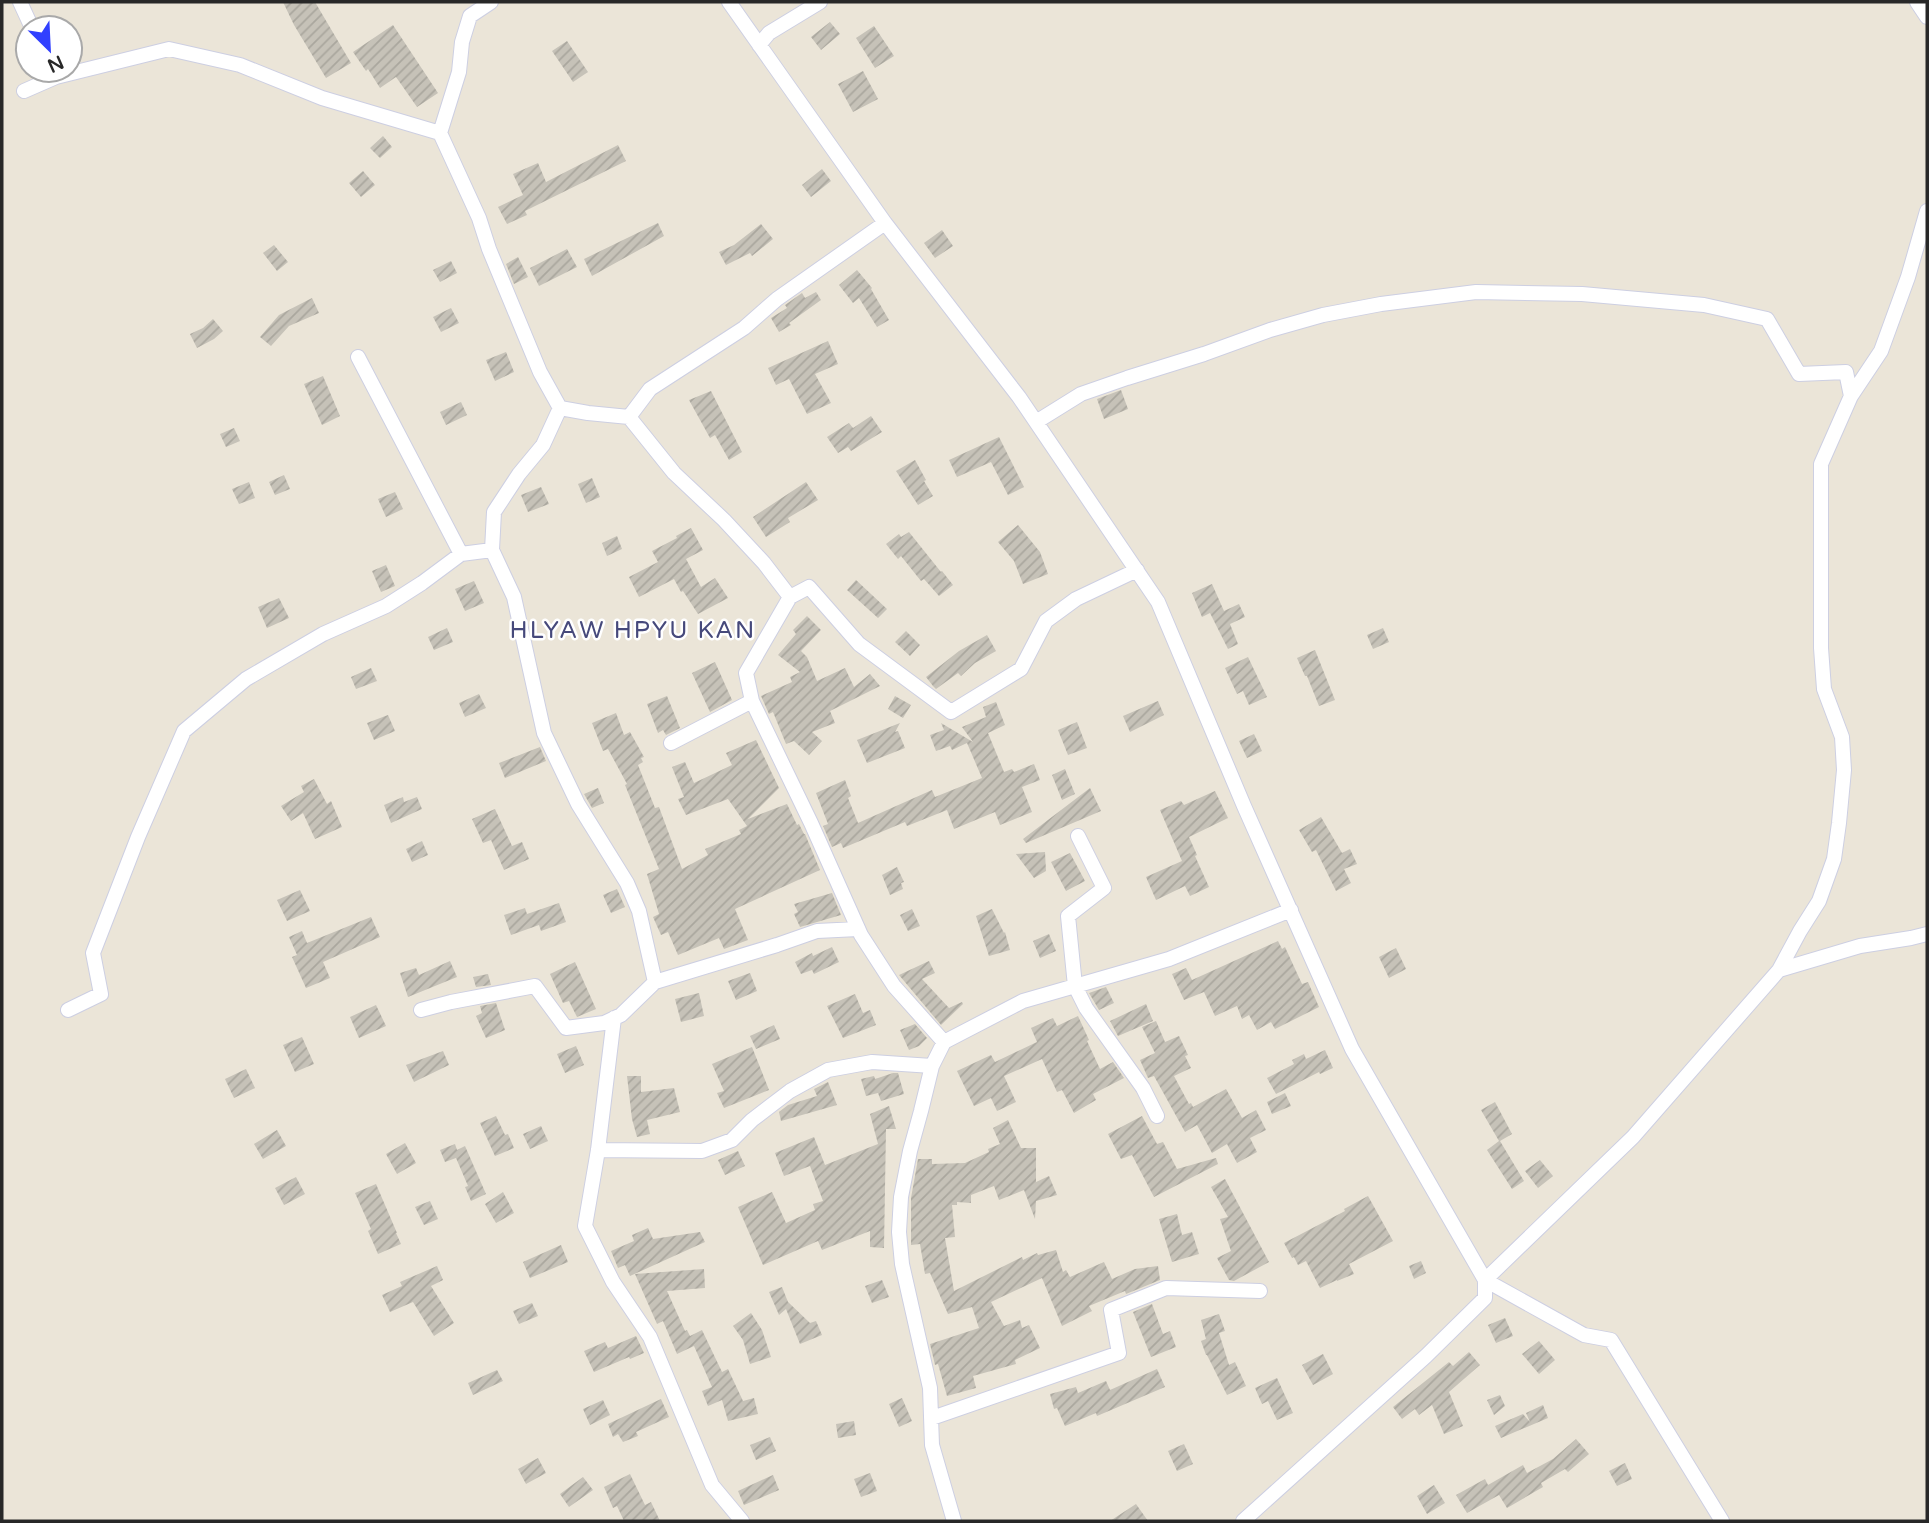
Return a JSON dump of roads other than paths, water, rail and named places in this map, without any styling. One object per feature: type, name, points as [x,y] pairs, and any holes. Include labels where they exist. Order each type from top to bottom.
[{"type":"street","points":[[491,2],[470,16],[462,42],[458,72],[440,133],[479,218],[489,249],[540,372],[560,408]]},
{"type":"street","points":[[729,2],[886,223],[1019,397],[1158,602],[1244,806],[1352,1049],[1485,1280],[1485,1298],[1426,1356],[1243,1521]]},
{"type":"street","points":[[759,45],[769,33],[820,2]]},
{"type":"street","points":[[1917,2],[1927,17]]},
{"type":"street","points":[[84,67],[169,49],[240,65],[322,98],[440,133]]},
{"type":"street","points":[[24,91],[36,84]]},
{"type":"street","points":[[1485,1280],[1633,1137],[1779,970],[1819,901],[1833,859],[1844,770],[1842,737],[1824,689],[1821,648],[1821,464],[1851,396],[1881,351],[1908,277],[1927,211]]},
{"type":"street","points":[[629,417],[650,389],[744,328],[777,299],[886,223]]},
{"type":"street","points":[[1036,422],[1081,394],[1270,330],[1323,315],[1381,304],[1476,292],[1582,294],[1704,305],[1768,319],[1799,374],[1846,372],[1851,396]]},
{"type":"street","points":[[358,357],[461,554]]},
{"type":"street","points":[[560,408],[629,417],[674,473],[724,520],[764,563],[790,597]]},
{"type":"street","points":[[560,408],[543,446],[519,474],[494,512],[492,550],[514,597],[544,733],[578,804],[627,883],[639,911],[654,982]]},
{"type":"street","points":[[68,1010],[102,994],[93,953],[138,837],[184,731],[246,679],[323,634],[386,606],[461,554],[492,550]]},
{"type":"street","points":[[944,1042],[894,986],[858,929],[752,701],[746,673],[790,597],[809,587],[859,644],[951,712],[1021,669],[1046,621],[1076,599],[1137,570]]},
{"type":"street","points":[[671,743],[752,701]]},
{"type":"street","points":[[1078,836],[1104,888],[1068,916],[1075,986],[1086,1008],[1143,1088],[1157,1116]]},
{"type":"street","points":[[954,1521],[932,1445],[930,1388],[902,1264],[900,1232],[901,1197],[909,1151],[932,1066],[944,1042],[1023,1001],[1169,959],[1291,910]]},
{"type":"street","points":[[421,1010],[535,986],[566,1028],[604,1023],[621,1014],[654,982],[817,931],[858,929]]},
{"type":"street","points":[[1779,970],[1860,946],[1927,934]]},
{"type":"street","points":[[614,1018],[598,1150],[585,1226],[613,1282],[650,1337],[712,1485],[742,1521]]},
{"type":"street","points":[[598,1150],[702,1151],[732,1140],[752,1120],[790,1091],[828,1070],[872,1062],[932,1066]]},
{"type":"street","points":[[1485,1280],[1584,1335],[1611,1340],[1722,1521]]},
{"type":"street","points":[[932,1419],[1119,1353],[1111,1310],[1166,1288],[1260,1291]]},
{"type":"district","name":"HLYAW HPYU KAN","points":[[633,630]]}]
